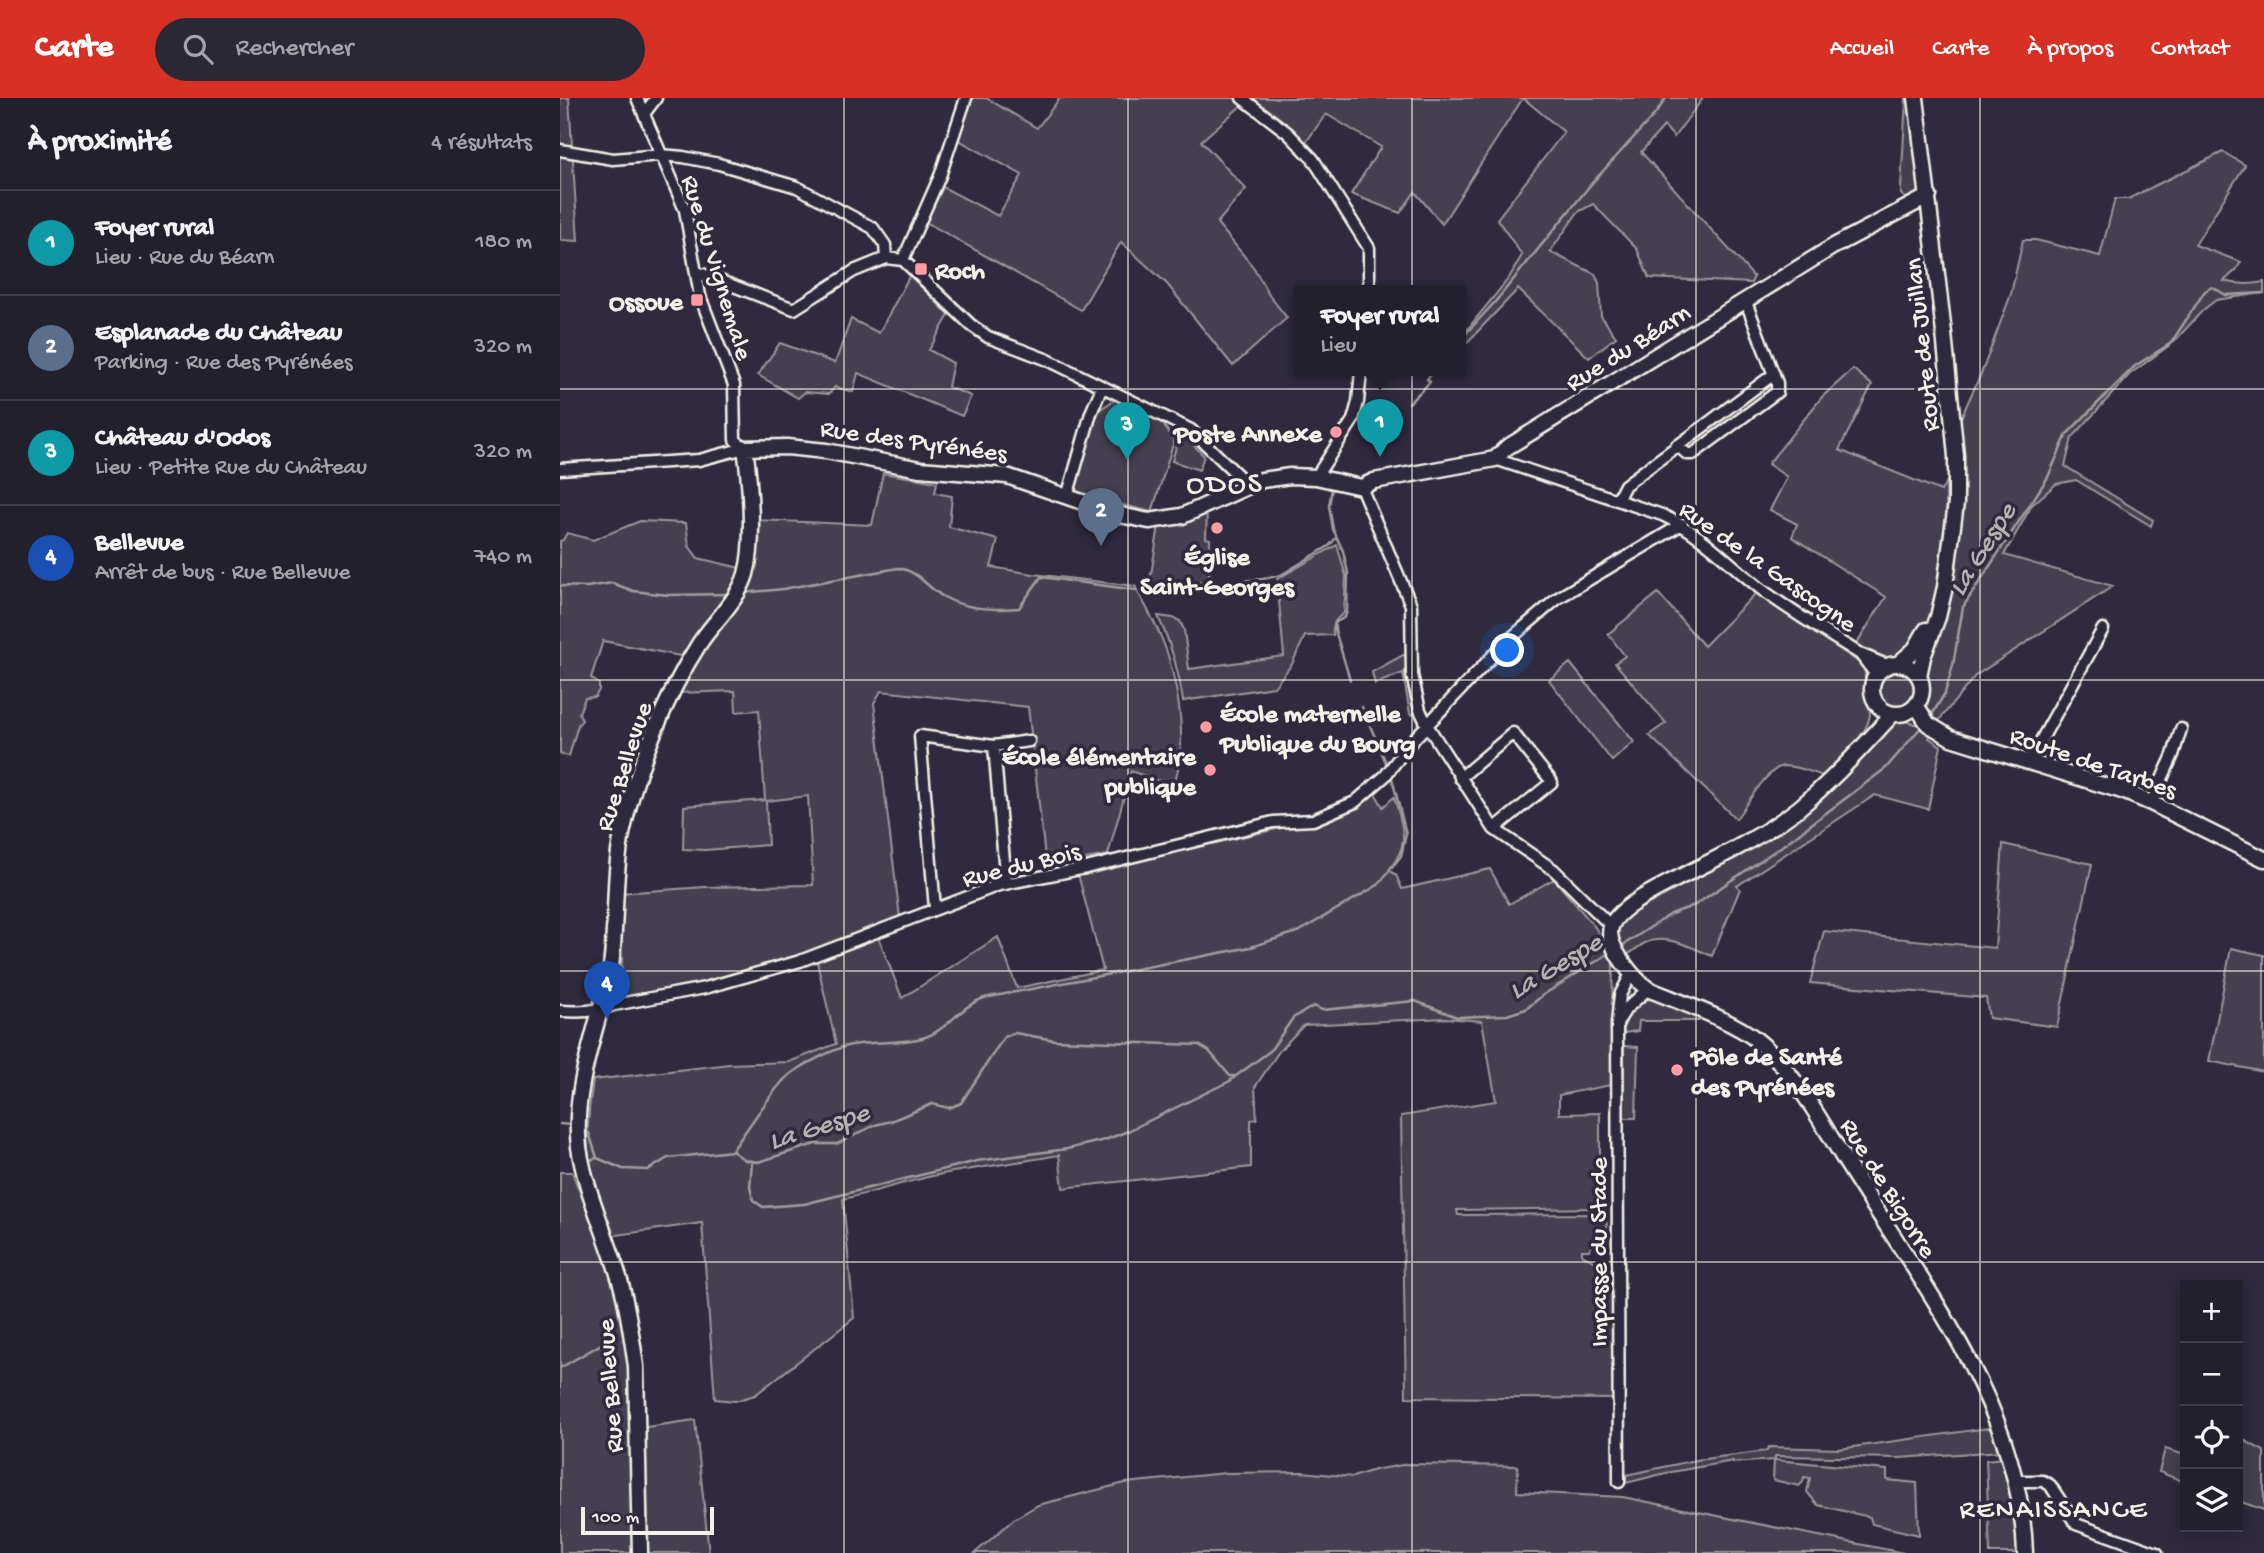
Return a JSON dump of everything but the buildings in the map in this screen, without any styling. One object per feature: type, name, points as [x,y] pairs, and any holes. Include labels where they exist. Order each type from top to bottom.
[{"type":"street","name":"Rue du Vignemale","points":[[637,98],[685,210],[700,296],[733,385],[735,440],[745,448]]},
{"type":"street","points":[[644,114],[656,98]]},
{"type":"street","points":[[903,260],[940,176],[966,98]]},
{"type":"street","points":[[1242,98],[1289,133],[1314,159],[1369,248],[1368,285]]},
{"type":"street","name":"Route de Juillan","points":[[1916,98],[1956,456],[1956,503],[1944,587],[1938,617],[1919,676]]},
{"type":"street","points":[[560,150],[613,159],[661,155],[683,157],[719,164],[797,187],[873,228],[884,246],[886,258]]},
{"type":"street","name":"Rue du Béarn","points":[[1362,487],[1374,481],[1494,459],[1506,448],[1846,239],[1929,196]]},
{"type":"street","points":[[697,272],[794,309],[854,271],[886,258],[903,260],[971,325],[988,337],[1048,360],[1191,430],[1249,486]]},
{"type":"street","points":[[1677,445],[1687,454],[1693,454],[1777,392],[1779,387],[1746,302]]},
{"type":"street","points":[[1617,500],[1625,485],[1773,374]]},
{"type":"street","points":[[1316,477],[1353,420],[1361,376]]},
{"type":"street","points":[[1067,496],[1091,413],[1102,387]]},
{"type":"street","name":"Rue des Pyrénées","points":[[560,469],[699,460],[745,448],[787,447],[826,451],[920,469],[989,473],[1037,485],[1120,515],[1149,521],[1182,516],[1262,480],[1290,476],[1316,477],[1362,487]]},
{"type":"street","name":"Rue Bellevue","points":[[640,1553],[632,1336],[622,1286],[584,1176],[578,1118],[587,1060],[611,967],[615,890],[622,836],[631,799],[673,690],[699,643],[742,584],[752,543],[745,448]]},
{"type":"street","name":"Rue de la Gascogne","points":[[1494,459],[1682,524],[1802,618],[1860,654],[1893,665]]},
{"type":"street","points":[[1362,487],[1411,605],[1412,675],[1420,710],[1427,725],[1494,829],[1554,870],[1611,926],[1620,914],[1640,899],[1768,829],[1797,809],[1848,762],[1893,714]]},
{"type":"street","name":"Rue du Bois","points":[[560,1011],[590,1012],[705,988],[800,961],[935,908],[1006,884],[1086,868],[1273,822],[1313,820],[1355,802],[1385,776],[1427,725],[1504,645],[1558,598],[1682,524]]},
{"type":"street","name":"Route de Juillan","points":[[1893,665],[1915,649],[1927,630],[1944,587]]},
{"type":"street","points":[[2029,762],[2103,629]]},
{"type":"street","name":"Rue de la Gascogne","points":[[1860,654],[1876,675]]},
{"type":"street","points":[[1893,665],[1906,666],[1919,676],[1922,692],[1916,705],[1904,713],[1893,714],[1885,711],[1877,705],[1872,691],[1876,675],[1893,665]]},
{"type":"street","points":[[1848,762],[1872,723],[1877,705]]},
{"type":"street","name":"Route de Tarbes","points":[[1916,705],[1928,724],[1951,738],[2125,792],[2264,859]]},
{"type":"street","points":[[2151,803],[2173,755],[2181,729]]},
{"type":"street","points":[[1460,778],[1513,733],[1552,782],[1494,829]]},
{"type":"street","points":[[935,908],[920,736],[994,746],[1029,741]]},
{"type":"street","points":[[994,746],[1006,884]]},
{"type":"street","name":"Rue de Bigorre","points":[[1611,926],[1612,941],[1620,959],[1631,974],[1648,989],[1741,1030],[1758,1041],[1793,1079],[1951,1329],[1987,1395],[2016,1481],[2024,1523],[2025,1553]]},
{"type":"street","name":"Impasse du Stade","points":[[1619,1482],[1617,1023],[1620,995],[1631,974]]},
{"type":"street","points":[[1617,1023],[1626,1009],[1648,989]]},
{"type":"street","points":[[2016,1481],[2043,1481],[2050,1485],[2076,1524],[2157,1553]]},
{"type":"shaded area","points":[[560,98],[569,98],[578,241],[560,240]]},
{"type":"shaded area","points":[[973,98],[986,98],[1037,128],[1060,98],[1523,98],[1442,224],[1415,192],[1400,213],[1351,194],[1381,147],[1326,114],[1299,152],[1242,105],[1201,141],[1246,189],[1217,223],[1254,268],[1269,295],[1287,318],[1233,366],[1167,284],[1121,242],[1081,310],[926,222],[943,187],[998,216],[1022,175],[957,139]]},
{"type":"shaded area","points":[[1523,98],[1703,98],[1674,137],[1664,126],[1641,152],[1754,277],[1751,283],[1649,278],[1637,249],[1593,204],[1578,212],[1550,252],[1595,274],[1599,283],[1601,316],[1616,337],[1589,358],[1518,289],[1466,344],[1466,331],[1509,278],[1522,255],[1497,219],[1564,132]]},
{"type":"shaded area","points":[[1906,98],[1911,98],[1921,187],[1916,196],[1905,198],[1901,194],[1901,188]]},
{"type":"shaded area","points":[[2223,152],[2245,165],[2195,245],[2241,262],[2224,281],[2244,284],[2264,282],[2264,293],[2216,300],[2203,310],[2174,342],[2130,374],[2072,438],[2065,466],[2153,520],[2151,526],[2076,480],[2056,484],[2032,505],[2004,555],[2113,586],[1975,676],[1937,723],[1928,712],[1930,686],[1926,666],[1953,574],[1964,492],[1960,420],[1983,369],[2011,294],[2023,240],[2036,240],[2100,256],[2115,199],[2128,199]]},
{"type":"shaded area","points":[[910,275],[949,315],[929,350],[953,363],[948,387],[971,396],[962,416],[858,373],[853,392],[835,387],[829,394],[805,392],[798,398],[758,375],[780,343],[835,363],[851,319],[879,333]]},
{"type":"shaded area","points":[[1853,369],[1872,385],[1839,450],[1941,491],[1946,483],[1945,546],[1939,589],[1924,628],[1913,645],[1897,659],[1882,658],[1855,646],[1886,597],[1792,537],[1797,524],[1770,510],[1787,477],[1768,464],[1822,397]]},
{"type":"shaded area","points":[[1769,381],[1773,382],[1775,389],[1722,424],[1723,426],[1693,451],[1685,450],[1685,441],[1726,417]]},
{"type":"shaded area","points":[[1116,399],[1161,421],[1174,441],[1152,512],[1078,494],[1074,488],[1099,410]]},
{"type":"shaded area","points":[[1181,438],[1188,439],[1204,456],[1199,470],[1172,461]]},
{"type":"shaded area","points":[[883,473],[937,482],[935,493],[952,496],[949,527],[998,540],[991,567],[1135,586],[1166,650],[1181,723],[1178,771],[1173,786],[1131,771],[1108,855],[1046,866],[1028,707],[881,691],[874,703],[900,918],[875,928],[902,998],[998,937],[1017,988],[1103,970],[1078,874],[1327,819],[1357,806],[1375,793],[1383,807],[1394,797],[1400,818],[1403,843],[1389,870],[1396,875],[1402,889],[1490,869],[1509,904],[1554,879],[1595,927],[1613,961],[1611,1085],[1559,1095],[1559,1114],[1600,1113],[1600,1208],[1457,1210],[1458,1215],[1606,1214],[1607,1229],[1604,1238],[1589,1250],[1582,1250],[1582,1255],[1599,1264],[1600,1285],[1614,1286],[1613,1399],[1406,1397],[1401,1116],[1496,1101],[1482,1021],[1445,1018],[1304,1025],[1280,1050],[1255,1087],[1257,1119],[1251,1120],[1251,1167],[1063,1188],[1059,1155],[942,1174],[843,1199],[854,1318],[755,1395],[735,1401],[715,1399],[702,1223],[610,1236],[594,1185],[588,1154],[588,1117],[593,1080],[730,1064],[789,1062],[836,1044],[815,953],[719,979],[623,997],[620,893],[705,887],[813,885],[808,796],[766,801],[768,845],[683,849],[684,806],[765,800],[759,710],[736,712],[735,691],[678,693],[694,662],[753,575],[757,520],[872,525]]},
{"type":"shaded area","points":[[1207,510],[1206,538],[1210,539],[1209,581],[1175,584],[1175,592],[1148,594],[1144,580],[1151,575],[1159,525]]},
{"type":"shaded area","points":[[640,521],[686,523],[689,546],[698,558],[740,568],[738,577],[703,626],[685,657],[603,641],[591,678],[599,684],[599,690],[595,697],[585,698],[579,713],[582,720],[569,756],[560,754],[560,541],[567,533],[593,540]]},
{"type":"shaded area","points":[[1337,545],[1346,576],[1344,613],[1335,622],[1333,635],[1305,636],[1292,664],[1274,687],[1183,701],[1174,657],[1158,616],[1180,621],[1184,630],[1189,669],[1284,656],[1277,579]]},
{"type":"shaded area","points":[[1757,592],[1864,666],[1870,715],[1858,740],[1823,776],[1794,767],[1778,768],[1764,780],[1736,819],[1649,735],[1666,723],[1615,663],[1625,656],[1608,634],[1658,593],[1704,646]]},
{"type":"shaded area","points":[[1405,654],[1415,712],[1413,715],[1410,714],[1403,673],[1375,684],[1372,672]]},
{"type":"shaded area","points":[[1570,663],[1634,742],[1612,761],[1549,680]]},
{"type":"shaded area","points":[[1898,669],[1912,675],[1918,689],[1912,703],[1898,709],[1884,703],[1878,689],[1884,675]]},
{"type":"shaded area","points":[[1905,721],[1922,726],[1931,734],[1929,738],[1941,746],[1928,809],[1875,795],[1737,886],[1740,889],[1712,956],[1680,943],[1653,940],[1626,956],[1618,937],[1623,918],[1763,840],[1891,723]]},
{"type":"shaded area","points":[[2003,844],[2092,864],[2057,1027],[1989,1018],[1986,998],[1810,983],[1824,931],[1995,948]]},
{"type":"shaded area","points":[[2231,948],[2264,955],[2264,1072],[2209,1061]]},
{"type":"shaded area","points":[[1652,998],[1699,1015],[1699,1021],[1639,1021],[1638,1031],[1623,1033],[1626,1020],[1632,1011],[1640,1003]]},
{"type":"shaded area","points":[[1624,1046],[1638,1047],[1636,1118],[1624,1118]]},
{"type":"shaded area","points":[[560,1172],[572,1172],[618,1291],[626,1334],[632,1429],[695,1420],[709,1553],[560,1553]]},
{"type":"shaded area","points":[[1995,1427],[2002,1451],[1899,1458],[1775,1456],[1775,1460],[1887,1470],[1887,1480],[1917,1483],[1919,1535],[1872,1524],[1870,1517],[1818,1505],[1807,1492],[1810,1478],[1804,1477],[1799,1486],[1773,1480],[1774,1460],[1733,1461],[1626,1483],[1626,1475],[1696,1460],[1766,1451],[1769,1447],[1839,1449]]},
{"type":"shaded area","points":[[2243,1440],[2264,1451],[2264,1510],[2243,1503]]},
{"type":"shaded area","points":[[2165,1449],[2180,1454],[2180,1480],[2159,1472]]},
{"type":"shaded area","points":[[2003,1458],[2015,1505],[2019,1553],[1990,1553],[1986,1460]]},
{"type":"shaded area","points":[[1408,1464],[1518,1466],[1517,1492],[1623,1497],[1904,1553],[975,1553],[1014,1519],[1038,1505],[1125,1483],[1226,1473],[1302,1472],[1353,1477]]},
{"type":"waterway","points":[[1466,333],[1666,98]]},
{"type":"waterway","name":"La Gespe","points":[[1930,718],[1945,693],[1963,607],[2048,477],[2067,434],[2135,366],[2171,343],[2205,291],[2212,287],[2226,295],[2264,293]]},
{"type":"waterway","points":[[1409,403],[1430,382],[1427,379],[1430,376]]},
{"type":"waterway","points":[[1332,488],[1329,506],[1333,529],[1343,551],[1348,573],[1347,611],[1345,617],[1335,623],[1335,630],[1350,680]]},
{"type":"waterway","points":[[1149,589],[1281,575],[1329,546],[1336,538]]},
{"type":"waterway","points":[[743,593],[783,589],[898,568],[912,572],[938,593],[953,601],[981,608],[1019,608],[1041,577],[1136,590]]},
{"type":"waterway","points":[[560,586],[587,587],[612,583],[633,591],[668,595],[729,594]]},
{"type":"waterway","points":[[1362,707],[1387,765]]},
{"type":"waterway","name":"La Gespe","points":[[1620,947],[1671,914],[1695,905],[1782,846],[1886,768],[1923,725]]},
{"type":"waterway","points":[[732,1151],[782,1082],[815,1059],[836,1050],[931,1035],[984,998],[1251,947],[1300,931],[1378,885],[1401,856],[1406,834],[1391,774]]},
{"type":"waterway","name":"La Gespe","points":[[587,1161],[597,1158],[623,1169],[648,1170],[668,1158],[732,1151],[745,1160],[758,1162],[815,1144],[837,1144],[875,1125],[932,1104],[949,1108],[961,1103],[1004,1037],[1015,1033],[1054,1040],[1199,1045],[1209,1051],[1230,1076],[1236,1076],[1270,1051],[1293,1018],[1314,1006],[1322,1010],[1415,1001],[1457,1017],[1507,1015],[1526,1009],[1543,995],[1611,952]]},
{"type":"waterway","points":[[752,1161],[750,1187],[753,1200],[763,1207],[804,1204],[977,1161],[1067,1149],[1105,1140],[1236,1076]]},
{"type":"waterway","name":"La Gespe","points":[[560,1124],[571,1125]]},
{"type":"waterway","name":"La Gespe","points":[[584,1131],[589,1133],[597,1158]]},
{"type":"waterway","points":[[560,1368],[617,1335]]},
{"type":"place","name":"Roch","points":[[921,269]]},
{"type":"place","name":"Ossoue","points":[[697,300]]},
{"type":"place","name":"Poste Annexe","points":[[1336,432]]},
{"type":"place","name":"Foyer rural","points":[[1380,457]]},
{"type":"place","name":"Château d'Odos","points":[[1127,460]]},
{"type":"place","name":"Église Saint-Georges","points":[[1217,528]]},
{"type":"place","name":"Esplanade du Château","points":[[1101,546]]},
{"type":"place","name":"École maternelle Publique du Bourg","points":[[1206,727]]},
{"type":"place","name":"École élémentaire publique","points":[[1210,770]]},
{"type":"place","name":"Bellevue","points":[[607,1019]]},
{"type":"place","name":"Pôle de Santé des Pyrénées","points":[[1677,1070]]},
{"type":"district","name":"ODOS","points":[[1225,482]]},
{"type":"district","name":"RENAISSANCE","points":[[2054,1507]]}]
